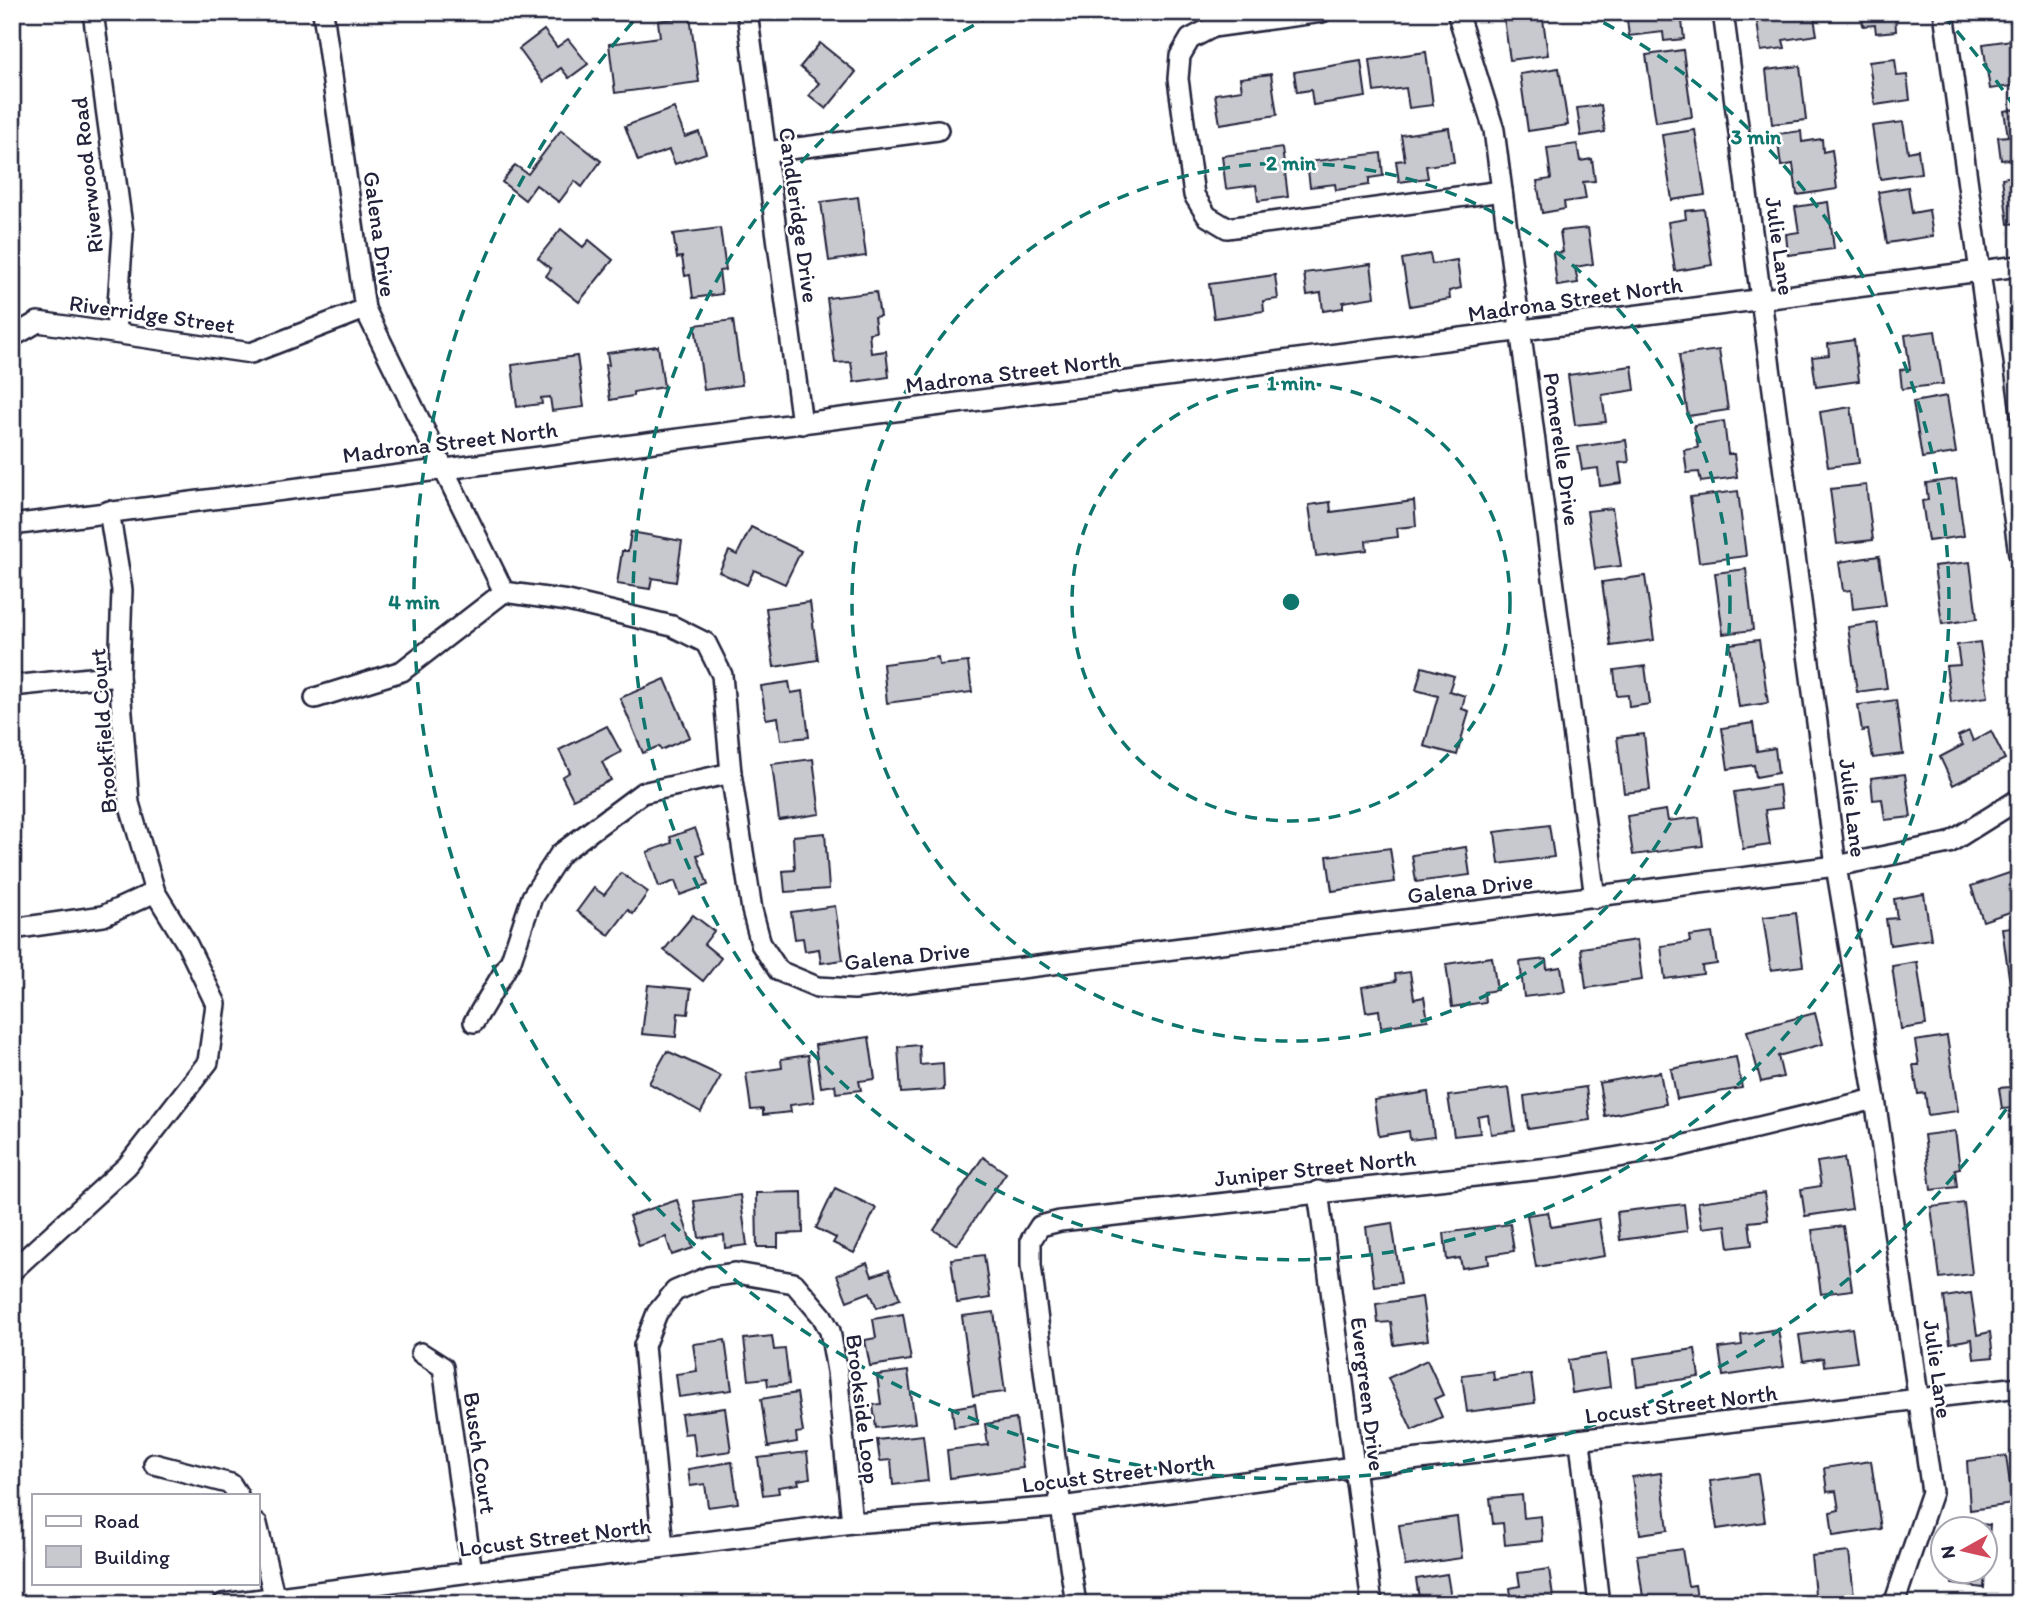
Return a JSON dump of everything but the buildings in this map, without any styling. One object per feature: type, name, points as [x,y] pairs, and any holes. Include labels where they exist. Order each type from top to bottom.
[{"type":"street","name":"Riverwood Road","points":[[93,12],[123,233],[116,333]]},
{"type":"street","name":"Galena Drive","points":[[323,12],[365,309],[504,592],[568,601],[672,626],[706,643],[722,675],[732,773],[752,910],[761,944],[779,971],[817,987],[854,989],[1836,866],[1949,844],[2019,799]]},
{"type":"street","name":"Candleridge Drive","points":[[747,12],[802,424]]},
{"type":"street","points":[[1322,12],[1213,27],[1191,39],[1180,56],[1178,79],[1194,195],[1207,216],[1227,228],[1502,191]]},
{"type":"street","name":"Pomerelle Drive","points":[[1457,12],[1493,130],[1522,332],[1595,898]]},
{"type":"street","name":"Julie Lane","points":[[1723,12],[1763,298],[1836,866],[1875,1099],[1932,1492],[1895,1604]]},
{"type":"street","points":[[1944,12],[2019,554]]},
{"type":"street","points":[[766,152],[938,130]]},
{"type":"street","name":"Madrona Street North","points":[[12,525],[441,467],[802,424],[2019,266]]},
{"type":"street","name":"Riverridge Street","points":[[12,337],[38,322],[251,353],[365,309]]},
{"type":"street","name":"Brookfield Court","points":[[12,1271],[127,1166],[208,1062],[216,1004],[187,944],[155,892],[129,803],[120,674],[122,590],[109,512]]},
{"type":"street","points":[[315,698],[402,671],[504,592]]},
{"type":"street","points":[[12,686],[120,674]]},
{"type":"street","points":[[474,1022],[511,960],[532,897],[560,855],[642,793],[732,773]]},
{"type":"street","points":[[12,929],[103,916],[155,892]]},
{"type":"street","name":"Juniper Street North","points":[[1061,1507],[1031,1265],[1031,1240],[1040,1226],[1060,1221],[1318,1191],[1559,1167],[1635,1154],[1875,1099]]},
{"type":"street","name":"Evergreen Drive","points":[[1318,1191],[1372,1604]]},
{"type":"street","name":"Brookside Loop","points":[[663,1547],[644,1346],[657,1313],[676,1291],[708,1277],[736,1273],[794,1283],[822,1315],[830,1331],[837,1371],[852,1523]]},
{"type":"street","name":"Busch Court","points":[[421,1353],[443,1367],[472,1572]]},
{"type":"street","name":"Locust Street North","points":[[223,1604],[276,1600],[852,1523],[1061,1507],[1353,1468],[2019,1387]]},
{"type":"street","points":[[1580,1442],[1600,1604]]},
{"type":"street","points":[[154,1464],[231,1484],[237,1494]]},
{"type":"street","points":[[1061,1507],[1076,1604]]},
{"type":"street","points":[[259,1532],[276,1600]]}]
